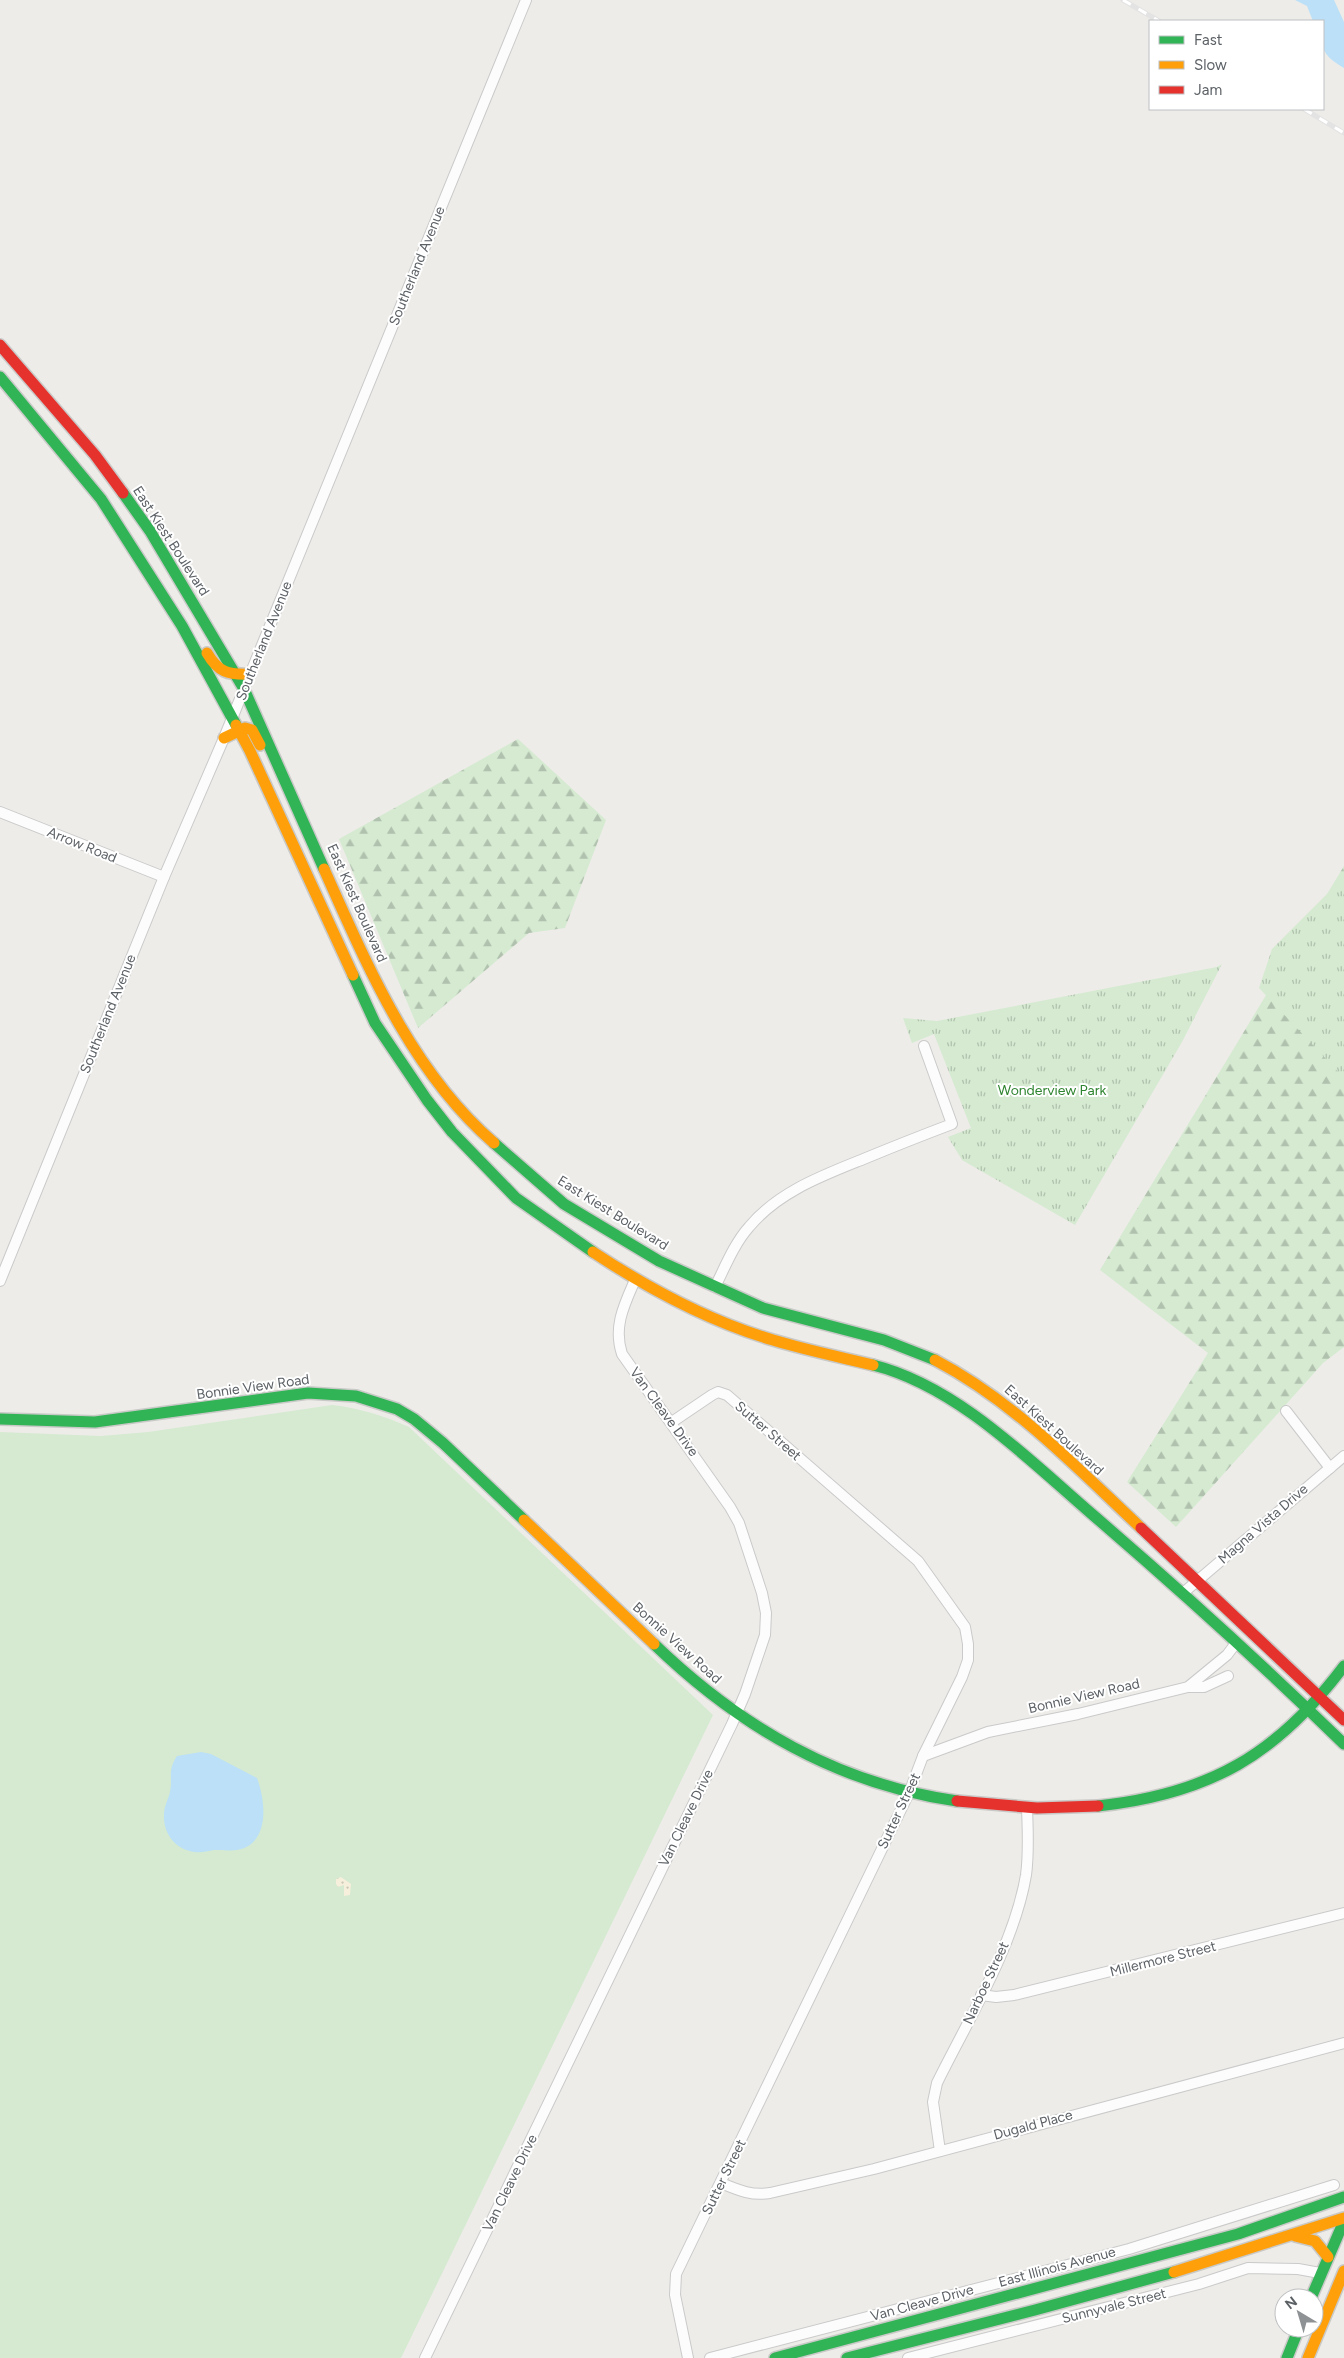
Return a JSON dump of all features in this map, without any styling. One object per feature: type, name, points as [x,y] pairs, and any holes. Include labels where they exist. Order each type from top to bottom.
[{"type":"main road","name":"East Kiest Boulevard","points":[[0,345],[94,455],[150,531],[236,674],[386,1003],[422,1061],[448,1094],[486,1136],[564,1204],[659,1261],[764,1308],[884,1340],[934,1360],[961,1374],[1002,1401],[1046,1439],[1344,1720]]},
{"type":"main road","points":[[0,377],[101,499],[182,626],[240,731],[368,1008],[390,1049],[452,1132],[516,1198],[563,1233],[635,1280],[702,1314],[772,1340],[880,1368],[918,1382],[984,1421],[1182,1593],[1344,1744]]},
{"type":"main road","points":[[24,406],[40,391]]},
{"type":"main road","points":[[182,626],[197,635],[216,669],[225,674],[250,674]]},
{"type":"main road","points":[[224,738],[245,728],[252,730],[270,766],[286,782]]},
{"type":"main road","points":[[407,1072],[422,1061]]},
{"type":"main road","name":"Bonnie View Road","points":[[0,1419],[95,1422],[308,1393],[356,1396],[397,1409],[414,1419],[443,1443],[676,1665],[708,1693],[736,1714],[798,1749],[844,1770],[909,1793],[990,1807],[1028,1809],[1081,1808],[1126,1802],[1199,1783],[1219,1775],[1273,1742],[1309,1710],[1344,1666]]},
{"type":"main road","name":"East Illinois Avenue","points":[[775,2358],[1238,2234],[1344,2197]]},
{"type":"main road","points":[[847,2358],[1036,2310],[1245,2252],[1292,2235],[1344,2220]]},
{"type":"main road","points":[[1315,2288],[1344,2220]]},
{"type":"main road","points":[[1292,2235],[1313,2239],[1328,2257]]},
{"type":"main road","points":[[1294,2342],[1309,2354],[1344,2271]]},
{"type":"main road","points":[[1030,2290],[1036,2310]]},
{"type":"main road","points":[[1287,2358],[1296,2338]]},
{"type":"street","name":"Southerland Avenue","points":[[0,1281],[164,877],[244,690],[526,0]]},
{"type":"street","name":"Arrow Road","points":[[0,812],[164,877]]},
{"type":"street","points":[[715,1287],[733,1249],[749,1227],[771,1206],[796,1188],[820,1176],[952,1124],[924,1046]]},
{"type":"street","name":"Van Cleave Drive","points":[[425,2358],[736,1714],[745,1694],[765,1635],[766,1613],[762,1593],[739,1522],[672,1422],[622,1354],[618,1342],[621,1313],[635,1280]]},
{"type":"street","name":"Sutter Street","points":[[672,1422],[712,1395],[718,1392],[722,1393],[918,1561],[965,1627],[968,1652],[962,1677],[924,1756],[909,1793],[676,2274],[676,2295],[688,2358]]},
{"type":"street","points":[[1286,1411],[1330,1468]]},
{"type":"street","name":"Magna Vista Drive","points":[[1182,1593],[1344,1456]]},
{"type":"street","name":"Bonnie View Road","points":[[924,1756],[988,1732],[1078,1714],[1188,1687],[1194,1680],[1221,1660],[1236,1642]]},
{"type":"street","points":[[1188,1687],[1204,1687],[1228,1676]]},
{"type":"street","name":"Narboe Street","points":[[940,2151],[933,2102],[937,2082],[1003,1949],[1019,1903],[1026,1875],[1028,1809]]},
{"type":"street","name":"Millermore Street","points":[[981,1995],[996,1997],[1014,1995],[1344,1912]]},
{"type":"street","name":"Dugald Place","points":[[721,2183],[744,2193],[763,2194],[874,2170],[1344,2043]]},
{"type":"street","name":"Van Cleave Drive","points":[[710,2358],[1129,2250],[1334,2185]]},
{"type":"street","name":"Sunnyvale Street","points":[[908,2358],[1199,2284],[1248,2268],[1298,2269],[1320,2273]]},
{"type":"green space","points":[[518,739],[606,820],[565,928],[529,933],[418,1028],[339,839]]},
{"type":"green space","points":[[1344,866],[1344,1347],[1323,1363],[1176,1527],[1127,1482],[1208,1353],[1100,1270]]},
{"type":"green space","points":[[1344,877],[1344,1078],[1259,988],[1272,949]]},
{"type":"green space","name":"Wonderview Park","points":[[1222,964],[1182,1042],[1075,1225],[962,1160],[948,1137],[971,1128],[934,1034],[912,1043],[903,1018],[937,1021],[1217,967]]},
{"type":"green space","points":[[332,1405],[372,1413],[409,1427],[713,1715],[401,2358],[0,2358],[0,1432],[101,1436],[148,1432]]},
{"type":"sand","points":[[341,1877],[351,1884],[350,1895],[344,1896],[344,1885],[338,1887],[336,1884],[336,1879]]},
{"type":"water","points":[[1295,0],[1334,0],[1344,22],[1344,68],[1326,54],[1324,49],[1324,20],[1313,20],[1307,6]]},
{"type":"water","points":[[201,1752],[211,1754],[257,1778],[262,1799],[263,1821],[255,1840],[248,1846],[237,1850],[188,1851],[176,1844],[168,1834],[164,1822],[164,1812],[171,1787],[171,1770],[174,1761],[177,1756]]},
{"type":"railway","points":[[1123,0],[1157,20]]},
{"type":"railway","points":[[1306,110],[1344,133]]},
{"type":"traffic: fast","points":[[0,377],[101,499],[182,626],[236,725]]},
{"type":"traffic: fast","points":[[123,493],[150,531],[244,689],[324,869]]},
{"type":"traffic: fast","points":[[353,975],[375,1023],[427,1100],[452,1132],[516,1198],[593,1252]]},
{"type":"traffic: fast","points":[[494,1143],[564,1204],[659,1261],[763,1308],[884,1340],[935,1360]]},
{"type":"traffic: fast","points":[[873,1365],[904,1375],[934,1390],[963,1407],[991,1427],[1157,1571],[1283,1685],[1344,1744]]},
{"type":"traffic: fast","points":[[0,1419],[95,1422],[308,1393],[356,1396],[397,1409],[414,1419],[443,1443],[524,1520]]},
{"type":"traffic: fast","points":[[654,1644],[721,1701],[756,1726],[793,1747],[832,1766],[872,1781],[913,1793],[957,1801]]},
{"type":"traffic: fast","points":[[1098,1806],[1174,1792],[1207,1780],[1238,1765],[1266,1746],[1293,1724],[1319,1697],[1344,1666]]},
{"type":"traffic: fast","points":[[775,2358],[1238,2234],[1344,2197]]},
{"type":"traffic: fast","points":[[1315,2288],[1344,2221]]},
{"type":"traffic: fast","points":[[847,2358],[1174,2272]]},
{"type":"traffic: fast","points":[[1287,2358],[1295,2338]]},
{"type":"traffic: slow","points":[[207,653],[215,664],[224,671],[236,674],[250,674]]},
{"type":"traffic: slow","points":[[236,725],[250,751],[353,975]]},
{"type":"traffic: slow","points":[[224,738],[245,728],[252,730],[260,745]]},
{"type":"traffic: slow","points":[[324,869],[375,980],[415,1051],[465,1115],[494,1143]]},
{"type":"traffic: slow","points":[[593,1252],[657,1291],[702,1314],[785,1344],[873,1365]]},
{"type":"traffic: slow","points":[[935,1360],[992,1395],[1044,1437],[1141,1528]]},
{"type":"traffic: slow","points":[[524,1520],[654,1644]]},
{"type":"traffic: slow","points":[[1174,2272],[1344,2218]]},
{"type":"traffic: slow","points":[[1295,2236],[1315,2241],[1328,2257]]},
{"type":"traffic: slow","points":[[1308,2358],[1344,2271]]},
{"type":"traffic: jam","points":[[0,345],[95,455],[123,493]]},
{"type":"traffic: jam","points":[[1141,1528],[1344,1720]]},
{"type":"traffic: jam","points":[[957,1801],[1037,1808],[1098,1806]]}]
